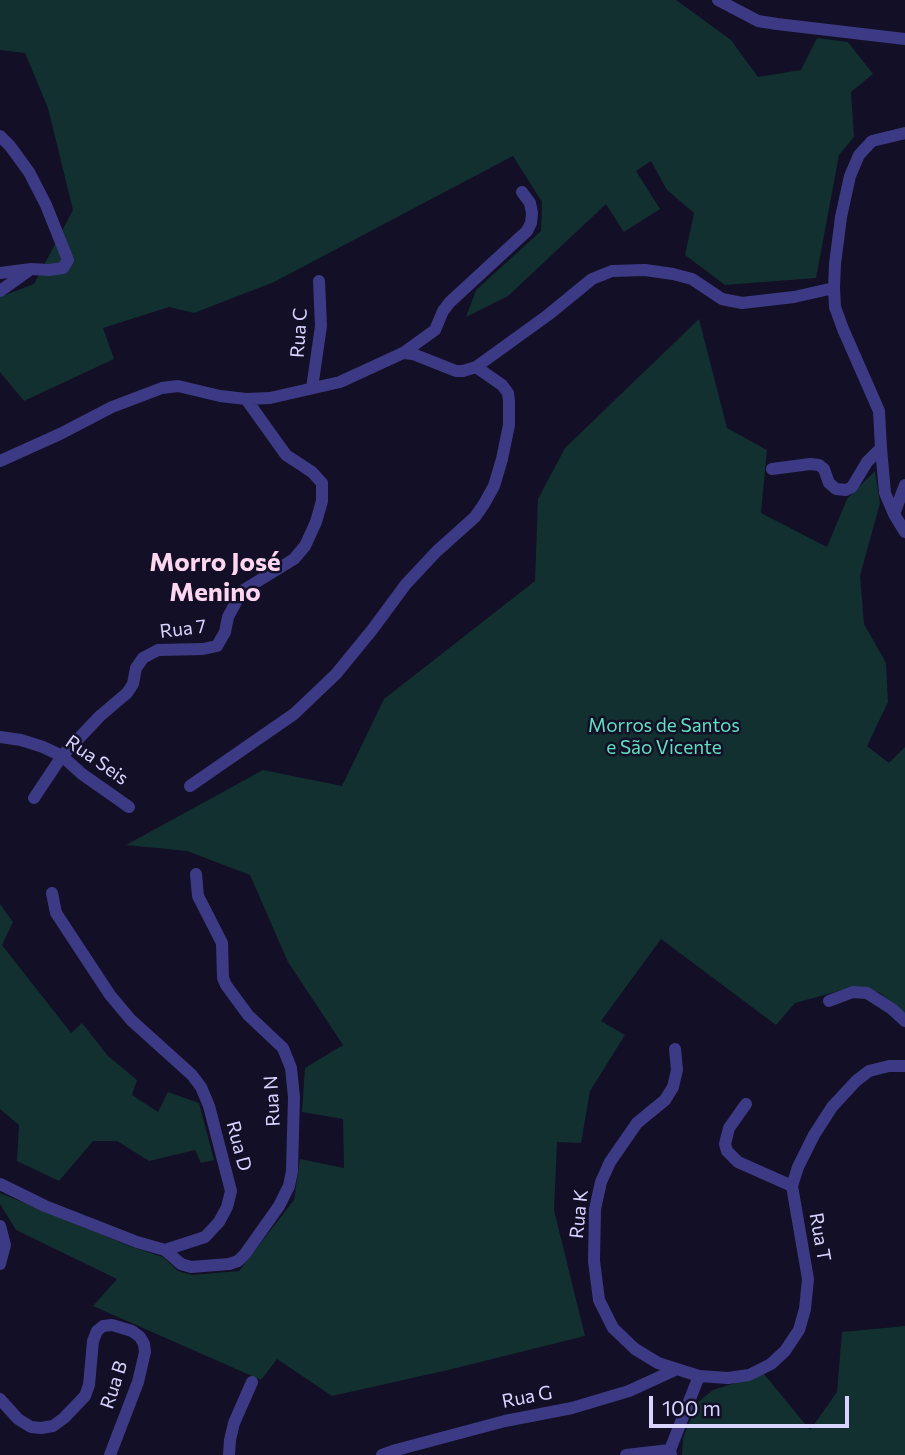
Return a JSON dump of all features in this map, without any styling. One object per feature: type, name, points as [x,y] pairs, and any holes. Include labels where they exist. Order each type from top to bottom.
[{"type":"street","points":[[718,0],[758,20],[777,24],[905,39]]},
{"type":"street","points":[[905,133],[872,141],[859,155],[850,176],[841,217],[834,288],[835,307],[839,318],[879,411],[885,494],[905,532]]},
{"type":"street","points":[[0,136],[29,173],[46,205],[67,256],[67,263],[63,268],[0,273]]},
{"type":"street","points":[[0,461],[112,407],[162,388],[178,386],[220,396],[270,398],[340,382],[403,353],[435,330],[443,310],[450,302],[527,231],[532,213],[522,192]]},
{"type":"street","points":[[0,291],[31,269]]},
{"type":"street","points":[[403,353],[413,354],[456,371],[476,367],[548,316],[592,279],[612,271],[645,270],[673,274],[692,279],[722,299],[743,303],[794,297],[834,288]]},
{"type":"street","name":"Rua C","points":[[312,388],[321,326],[319,281]]},
{"type":"street","points":[[190,786],[294,714],[336,674],[406,584],[475,517],[484,504],[494,486],[502,459],[509,425],[509,401],[508,393],[502,385],[476,367]]},
{"type":"street","name":"Rua 7","points":[[34,798],[62,756],[100,716],[127,694],[133,684],[135,668],[143,657],[158,650],[217,646],[242,591],[295,559],[305,546],[317,523],[323,501],[322,483],[313,472],[286,455],[246,399]]},
{"type":"street","points":[[772,469],[819,465],[824,469],[828,483],[836,489],[846,491],[852,487],[867,463],[881,448]]},
{"type":"street","points":[[894,514],[905,485]]},
{"type":"street","name":"Rua Seis","points":[[0,737],[21,740],[62,756],[82,775],[129,807]]},
{"type":"street","name":"Rua N","points":[[165,1250],[181,1264],[191,1267],[238,1261],[279,1206],[289,1186],[292,1171],[294,1097],[291,1068],[283,1048],[248,1015],[226,985],[223,978],[222,943],[198,896],[196,874]]},
{"type":"street","name":"Rua D","points":[[51,893],[57,913],[110,995],[131,1020],[192,1075],[201,1087],[209,1106],[231,1191],[227,1207],[219,1222],[205,1237],[165,1250]]},
{"type":"street","points":[[829,1001],[853,992],[867,993],[905,1021]]},
{"type":"street","name":"Rua K","points":[[675,1049],[677,1070],[666,1100],[637,1123],[610,1162],[601,1182],[595,1209],[594,1261],[599,1300],[613,1328],[635,1349],[658,1363],[677,1369]]},
{"type":"street","points":[[746,1104],[729,1128],[725,1144],[727,1151],[738,1162],[792,1186],[814,1135],[832,1107],[856,1081],[869,1071],[905,1066]]},
{"type":"street","points":[[0,1184],[45,1206],[137,1242],[165,1250]]},
{"type":"street","name":"Rua T","points":[[677,1369],[699,1376],[728,1378],[748,1375],[771,1364],[785,1351],[799,1330],[805,1309],[808,1279],[792,1186]]},
{"type":"street","points":[[0,1226],[5,1245],[0,1264]]},
{"type":"street","name":"Rua B","points":[[0,1399],[18,1419],[30,1427],[52,1426],[64,1418],[85,1396],[89,1385],[93,1341],[97,1331],[103,1326],[112,1325],[132,1331],[144,1344],[145,1352],[138,1382],[110,1455]]},
{"type":"street","name":"Rua G","points":[[382,1455],[505,1421],[572,1408],[629,1391],[677,1369]]},
{"type":"street","points":[[626,1455],[670,1453],[699,1376]]},
{"type":"street","points":[[229,1455],[234,1423],[252,1382]]},
{"type":"green space","points":[[0,0],[676,0],[731,40],[758,77],[801,70],[817,38],[848,42],[873,74],[851,92],[854,137],[839,155],[816,278],[725,285],[685,255],[694,213],[667,190],[651,161],[636,171],[660,209],[624,232],[606,204],[508,296],[466,317],[476,290],[541,231],[542,202],[513,156],[274,282],[194,313],[169,307],[103,328],[114,359],[24,401],[0,372],[0,297],[34,284],[73,210],[48,108],[25,53],[0,50]]},
{"type":"green space","name":"Morros de Santos e São Vicente","points":[[699,319],[727,428],[767,450],[761,513],[827,547],[847,499],[875,471],[880,503],[860,576],[864,624],[886,663],[888,702],[867,746],[889,763],[905,747],[905,1013],[880,993],[857,986],[795,1003],[776,1025],[661,939],[601,1021],[625,1035],[590,1091],[581,1143],[557,1142],[554,1210],[585,1336],[332,1396],[277,1359],[261,1380],[93,1306],[117,1279],[16,1230],[0,1204],[0,1193],[163,1257],[178,1271],[192,1275],[239,1271],[294,1200],[300,1159],[344,1168],[343,1119],[302,1112],[305,1068],[343,1045],[288,962],[250,875],[187,851],[126,845],[263,770],[342,786],[384,699],[535,581],[538,499],[565,448]]},
{"type":"green space","points":[[0,904],[13,922],[2,945],[71,1033],[82,1023],[108,1056],[137,1080],[132,1095],[158,1112],[168,1092],[199,1103],[214,1160],[201,1163],[195,1150],[149,1161],[117,1141],[93,1141],[59,1181],[17,1161],[19,1125],[0,1109]]},
{"type":"green space","points":[[905,1326],[905,1455],[682,1455],[683,1438],[697,1403],[713,1390],[764,1374],[810,1430],[837,1392],[842,1332]]},
{"type":"district","name":"Morro José Menino","points":[[215,577]]}]
